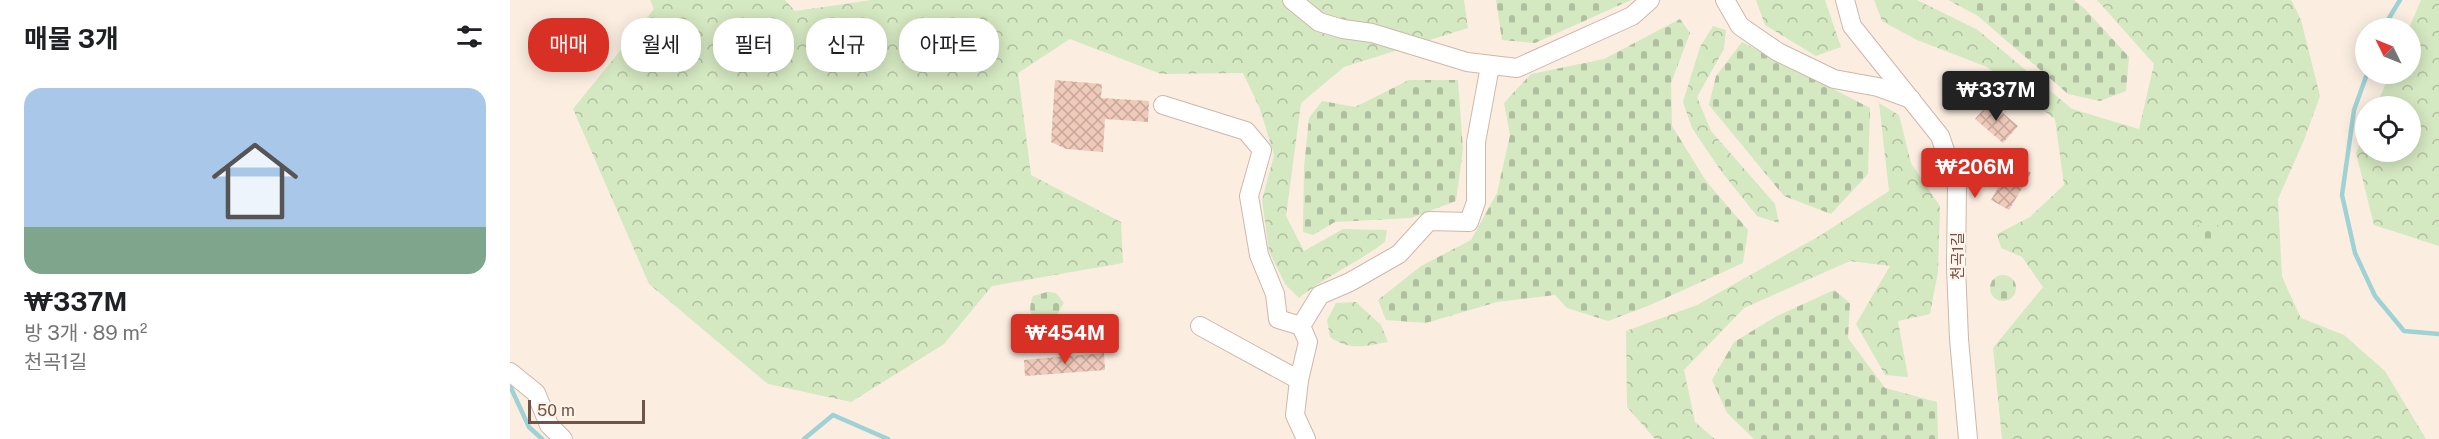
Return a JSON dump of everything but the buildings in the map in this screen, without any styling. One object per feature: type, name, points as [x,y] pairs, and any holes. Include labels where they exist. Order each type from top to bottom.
[{"type":"street","points":[[1292,0],[1319,22],[1343,29],[1372,33],[1467,62],[1517,68],[1632,16],[1650,0]]},
{"type":"street","points":[[1725,0],[1740,26],[1778,52],[1833,79],[1878,87],[1913,99]]},
{"type":"street","name":"천곡1길","points":[[1845,0],[1852,26],[1913,99],[1940,136],[1957,186],[1956,267],[1968,439]]},
{"type":"street","points":[[1301,326],[1320,295],[1350,282],[1398,254],[1430,221],[1469,222],[1476,202],[1476,142],[1490,66]]},
{"type":"street","points":[[1163,105],[1246,130],[1262,150],[1249,196],[1258,255],[1275,294],[1278,319],[1301,326],[1308,342],[1299,380],[1295,415],[1306,439]]},
{"type":"street","points":[[1200,326],[1299,380]]},
{"type":"street","points":[[510,372],[536,393],[549,425],[563,439]]},
{"type":"green space","points":[[650,0],[785,0],[795,11],[872,0],[1464,0],[1468,28],[1344,67],[1301,103],[1286,216],[1304,251],[1343,229],[1387,230],[1385,242],[1299,298],[1285,284],[1269,251],[1262,200],[1274,155],[1260,109],[1243,73],[1161,74],[1070,39],[1018,73],[1031,175],[1121,222],[1123,263],[992,286],[944,344],[851,402],[768,384],[649,284],[573,109],[603,72],[609,72],[609,65],[621,50],[621,72],[701,72],[701,18],[647,18],[654,9]]},
{"type":"green space","points":[[1496,0],[1631,0],[1535,43],[1502,40]]},
{"type":"green space","points":[[1756,0],[1825,0],[1841,47],[1816,56],[1765,25]]},
{"type":"green space","points":[[1874,0],[1917,0],[1978,30],[2072,109],[2139,129],[2154,64],[2097,0],[2291,0],[2301,20],[2320,96],[2278,199],[2282,277],[2301,318],[2344,335],[2385,371],[2426,439],[2002,439],[1993,348],[2043,287],[2022,257],[2001,248],[1997,234],[2030,217],[2064,185],[2055,119],[1987,67],[1917,40],[1882,21]]},
{"type":"green space","points":[[1948,0],[2074,0],[2129,57],[2126,91],[2100,101],[2068,94],[1978,16]]},
{"type":"green space","points":[[2421,0],[2439,0],[2439,246],[2374,225],[2358,162],[2421,162],[2421,96],[2380,96],[2386,84],[2421,84],[2421,18],[2413,18]]},
{"type":"green space","points":[[1680,19],[1690,33],[1671,83],[1672,126],[1706,181],[1748,230],[1743,263],[1648,306],[1608,321],[1567,308],[1555,295],[1497,302],[1426,323],[1386,320],[1378,300],[1421,266],[1471,240],[1497,193],[1510,135],[1504,103],[1531,74],[1604,59]]},
{"type":"green space","points":[[1713,26],[1726,30],[1724,49],[1697,97],[1711,131],[1775,204],[1779,223],[1757,216],[1721,171],[1692,128],[1683,102],[1700,47]]},
{"type":"green space","points":[[1742,42],[1870,108],[1868,174],[1831,214],[1784,196],[1709,105],[1716,76]]},
{"type":"green space","points":[[1409,80],[1458,80],[1463,149],[1456,201],[1411,218],[1335,222],[1313,235],[1303,232],[1304,167],[1309,118],[1322,101],[1355,107]]},
{"type":"green space","points":[[1879,103],[1899,115],[1911,163],[1940,206],[1938,272],[1930,314],[1898,321],[1908,377],[1885,375],[1856,324],[1890,266],[1850,261],[1744,308],[1684,370],[1695,422],[1715,439],[1655,439],[1627,407],[1626,331],[1697,305],[1821,235],[1889,191]]},
{"type":"green space","points":[[2208,221],[2217,225],[2221,234],[2217,243],[2208,247],[2199,243],[2195,234],[2199,225]]},
{"type":"green space","points":[[2003,275],[2012,279],[2016,288],[2012,297],[2003,301],[1994,297],[1990,288],[1994,279]]},
{"type":"green space","points":[[1834,290],[1850,303],[1848,338],[1885,388],[1937,402],[1938,439],[1754,439],[1727,413],[1712,380],[1734,342],[1777,316]]},
{"type":"green space","points":[[1047,292],[1056,293],[1064,303],[1055,318],[1039,321],[1031,313],[1033,296]]},
{"type":"green space","points":[[1356,302],[1381,325],[1388,342],[1351,346],[1330,337],[1327,320],[1336,303]]},
{"type":"waterway","points":[[2389,18],[2400,0]]},
{"type":"waterway","points":[[2363,84],[2354,110],[2342,195],[2355,253],[2375,296],[2404,331],[2439,334]]},
{"type":"waterway","points":[[510,386],[529,427],[542,439]]},
{"type":"waterway","points":[[804,439],[833,415],[888,439]]}]
